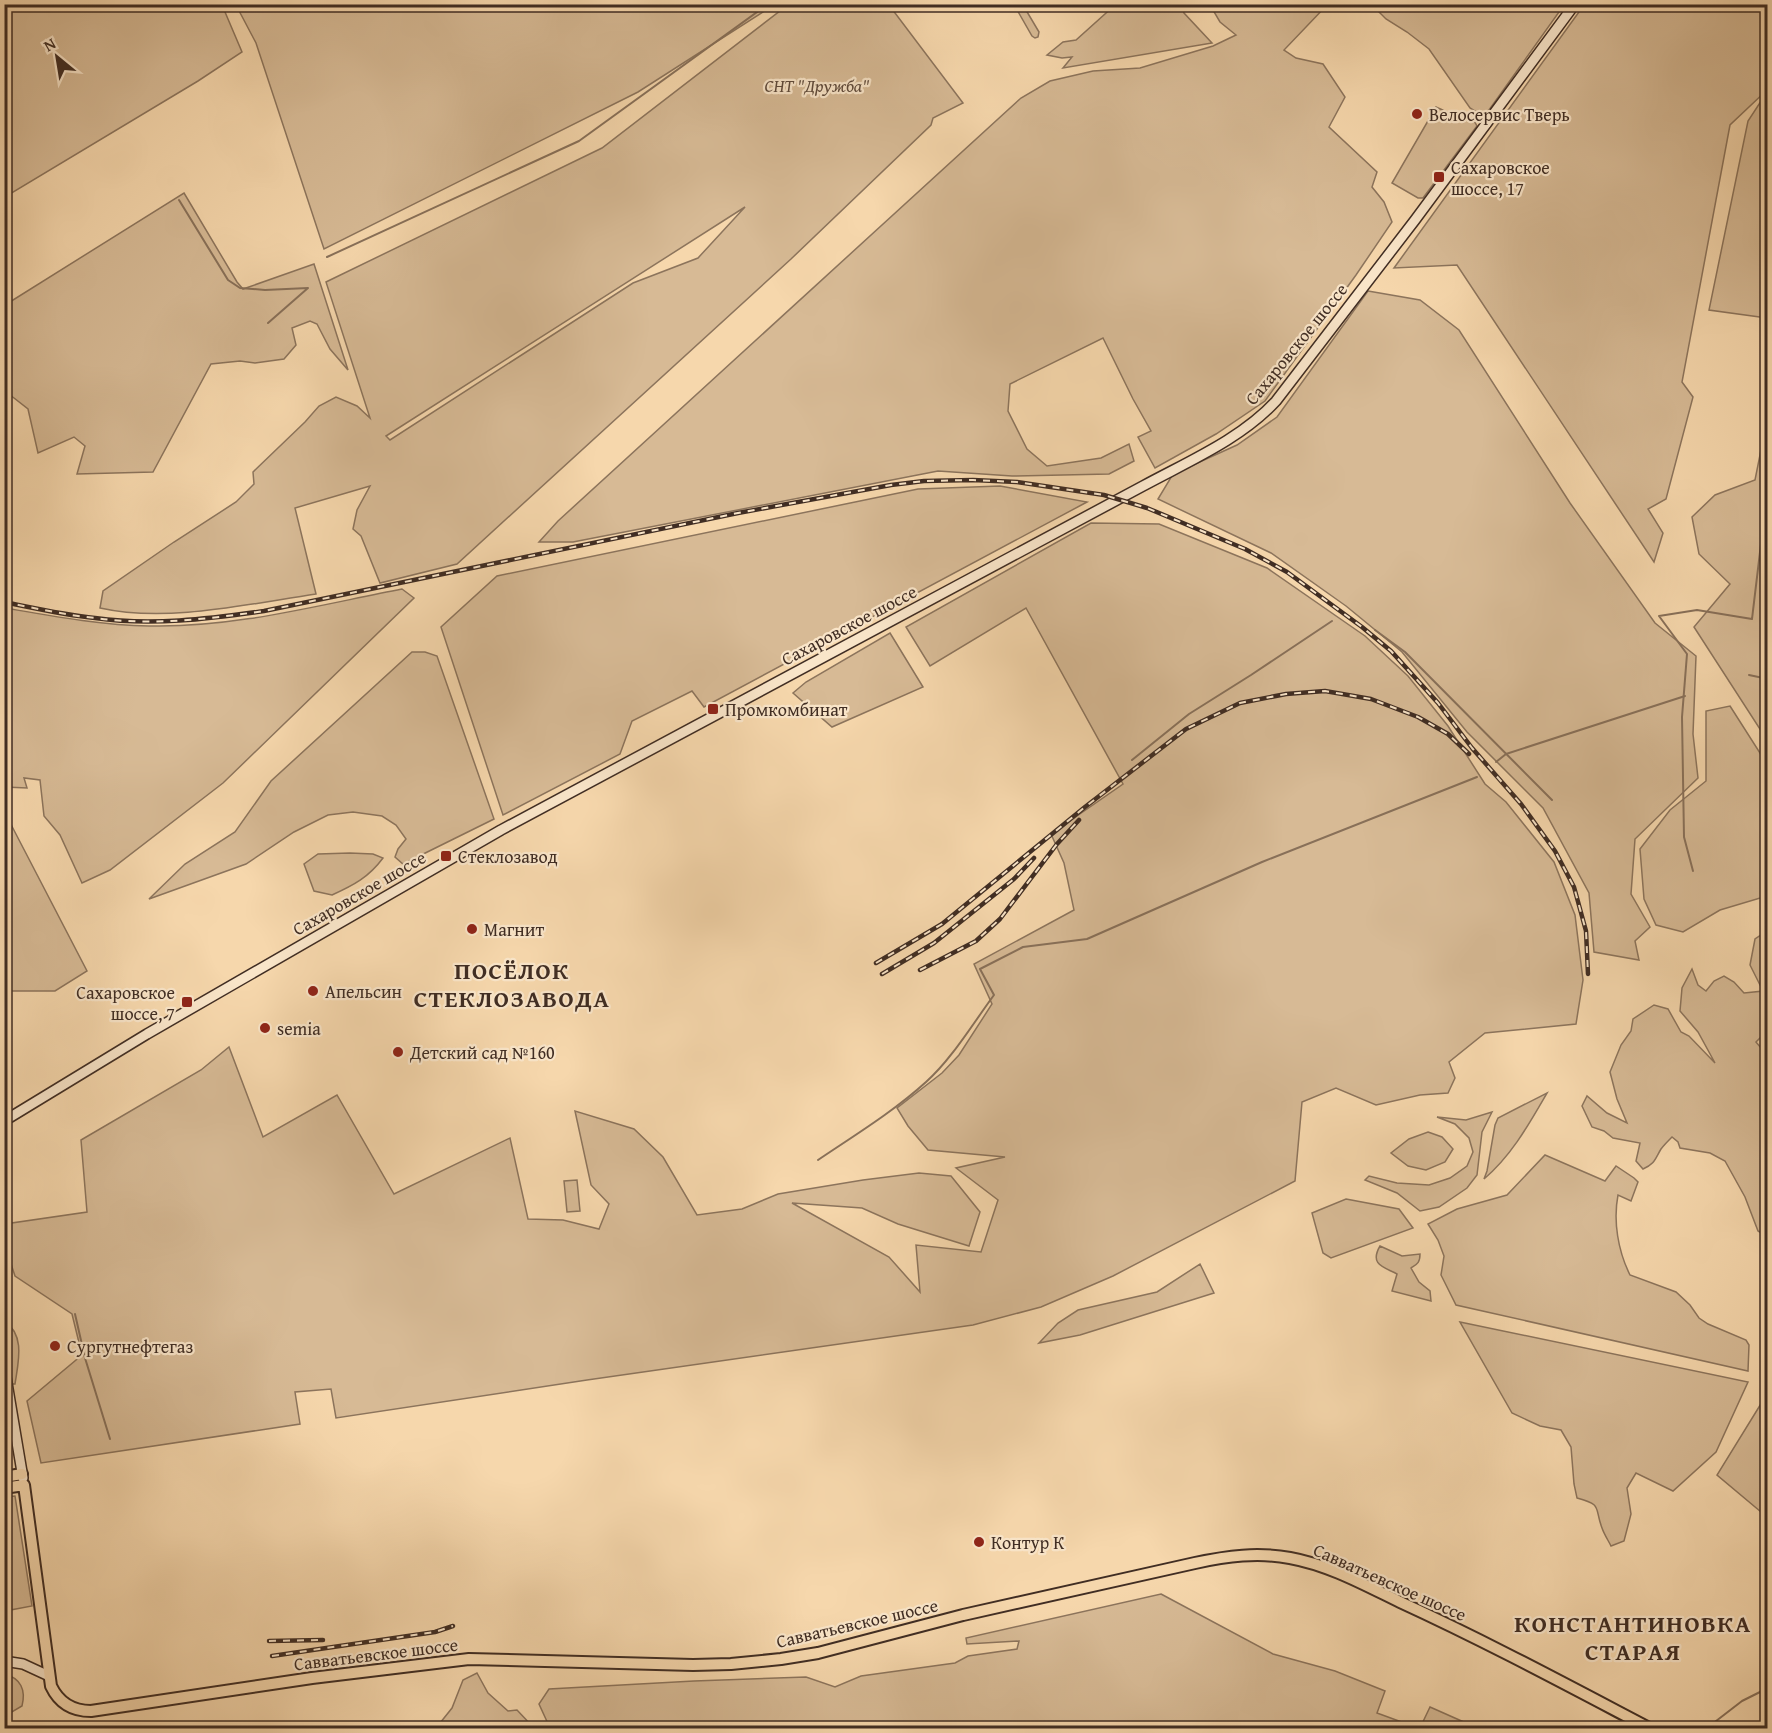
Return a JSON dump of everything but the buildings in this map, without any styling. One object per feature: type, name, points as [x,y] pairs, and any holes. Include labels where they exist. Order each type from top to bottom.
[{"type":"main road","name":"Сахаровское шоссе","points":[[4,1121],[147,1034],[495,833],[1221,444],[1255,421],[1282,393],[1415,220],[1575,4]]},
{"type":"main road","points":[[4,1365],[23,1480],[49,1676]]},
{"type":"main road","points":[[4,1477],[23,1480]]},
{"type":"main road","points":[[4,1488],[23,1480]]},
{"type":"main road","name":"Савватьевское шоссе","points":[[49,1676],[53,1691],[60,1700],[72,1708],[87,1711],[312,1678],[469,1659],[693,1665],[762,1662],[818,1653],[963,1615],[1218,1558],[1258,1554],[1305,1561],[1351,1579],[1487,1644],[1649,1728]]},
{"type":"main road","points":[[4,1661],[23,1664],[49,1676]]},
{"type":"green space","points":[[5,4],[222,5],[242,52],[5,197]]},
{"type":"green space","name":"СНТ \"Дружба\"","points":[[789,4],[889,5],[963,103],[933,118],[931,125],[791,259],[457,564],[380,583],[361,536],[353,529],[357,510],[370,486],[295,508],[316,594],[180,613],[152,614],[100,608],[103,591],[236,502],[254,484],[253,472],[319,406],[336,397],[357,406],[370,418],[326,282],[602,148]],"holes":[[[745,207],[698,258],[633,283],[390,440],[386,436]]]},
{"type":"green space","points":[[236,5],[774,5],[638,92],[324,249],[256,43]]},
{"type":"green space","points":[[1017,5],[1023,5],[1039,32],[1038,37],[1032,36],[1016,8]]},
{"type":"green space","points":[[1115,5],[1181,5],[1184,13],[1212,43],[1063,68],[1072,57],[1047,55],[1063,42],[1076,40]]},
{"type":"green space","points":[[1210,5],[1327,5],[1284,50],[1296,58],[1323,64],[1345,97],[1329,127],[1377,172],[1372,187],[1384,202],[1392,222],[1265,401],[1216,434],[1155,468],[1138,437],[1151,431],[1103,338],[1010,384],[1008,411],[1027,449],[1047,466],[1101,458],[1129,444],[1134,461],[1109,474],[1012,476],[938,471],[573,542],[539,542],[558,521],[1021,98],[1050,81],[1093,71],[1140,68],[1213,46],[1236,35],[1220,22]]},
{"type":"green space","points":[[1372,5],[1564,5],[1484,117],[1470,108],[1429,49],[1386,19]]},
{"type":"green space","points":[[1584,5],[1767,5],[1767,90],[1730,125],[1682,382],[1693,397],[1666,499],[1648,509],[1663,533],[1654,562],[1457,265],[1394,268]]},
{"type":"green space","points":[[1767,92],[1768,318],[1709,310],[1748,121]]},
{"type":"green space","points":[[1436,107],[1469,118],[1477,126],[1423,198],[1418,198],[1392,183]]},
{"type":"green space","points":[[184,193],[243,289],[314,264],[348,370],[330,349],[317,324],[310,321],[292,328],[296,345],[284,359],[255,363],[240,361],[211,364],[153,472],[77,474],[85,446],[74,437],[38,453],[28,409],[5,391],[5,305]]},
{"type":"green space","points":[[1368,291],[1420,300],[1459,330],[1570,503],[1655,623],[1696,656],[1693,734],[1698,778],[1635,839],[1631,894],[1650,927],[1635,941],[1639,960],[1594,952],[1589,893],[1543,808],[1467,732],[1402,652],[1346,606],[1271,553],[1158,499],[1173,474],[1237,445],[1277,417]]},
{"type":"green space","points":[[1767,420],[1767,740],[1694,627],[1730,584],[1699,554],[1692,517],[1715,495],[1755,480]]},
{"type":"green space","points":[[1000,486],[1087,502],[704,707],[692,691],[632,721],[620,754],[503,815],[441,627],[497,576],[918,489]]},
{"type":"green space","points":[[1091,523],[1159,524],[1267,568],[1365,636],[1408,676],[1448,726],[1485,784],[1506,802],[1554,862],[1575,915],[1583,980],[1576,1024],[1485,1033],[1449,1062],[1455,1078],[1448,1093],[1420,1095],[1376,1105],[1336,1088],[1302,1102],[1295,1181],[1113,1276],[1041,1307],[973,1325],[336,1418],[331,1389],[295,1392],[300,1424],[41,1463],[27,1401],[82,1355],[72,1314],[15,1276],[5,1246],[5,1224],[87,1212],[81,1140],[201,1070],[229,1047],[263,1137],[337,1095],[394,1194],[510,1138],[528,1219],[563,1220],[599,1229],[609,1204],[591,1185],[575,1111],[634,1129],[663,1157],[697,1215],[742,1209],[778,1194],[863,1180],[919,1173],[951,1176],[980,1212],[969,1246],[898,1224],[862,1208],[792,1203],[889,1257],[920,1292],[916,1245],[981,1252],[998,1200],[956,1168],[1005,1157],[928,1150],[908,1126],[897,1108],[942,1073],[959,1055],[992,1004],[974,964],[1074,910],[1064,863],[1051,834],[1123,784],[1026,608],[930,666],[906,627]]},
{"type":"green space","points":[[402,589],[414,598],[223,783],[110,870],[82,883],[60,835],[44,816],[40,780],[24,778],[27,788],[5,787],[5,608],[113,624],[181,626],[276,614]]},
{"type":"green space","points":[[890,633],[923,687],[832,727],[793,693],[806,682]]},
{"type":"green space","points":[[412,652],[425,652],[437,656],[494,819],[403,864],[395,857],[406,839],[396,825],[382,816],[353,812],[328,815],[294,832],[246,864],[149,899],[185,864],[235,832],[271,781]]},
{"type":"green space","points":[[1730,706],[1767,764],[1767,896],[1720,910],[1683,932],[1656,925],[1644,899],[1640,849],[1670,810],[1706,781],[1706,711]]},
{"type":"green space","points":[[4,811],[87,971],[55,991],[5,991]]},
{"type":"green space","points":[[318,854],[373,854],[383,858],[367,875],[332,895],[314,891],[304,864]]},
{"type":"green space","points":[[1767,931],[1767,1036],[1761,1037],[1756,1042],[1767,1055],[1767,1245],[1766,1236],[1758,1231],[1745,1197],[1725,1161],[1710,1153],[1680,1148],[1678,1142],[1672,1137],[1652,1163],[1643,1169],[1636,1161],[1640,1143],[1613,1138],[1604,1131],[1592,1127],[1582,1106],[1587,1096],[1607,1113],[1627,1123],[1617,1099],[1610,1072],[1621,1045],[1631,1031],[1633,1019],[1654,1005],[1668,1009],[1681,1032],[1689,1036],[1715,1063],[1698,1032],[1680,1011],[1682,988],[1692,969],[1698,985],[1706,991],[1714,981],[1724,976],[1734,982],[1744,993],[1763,991],[1750,965],[1755,939]]},
{"type":"green space","points":[[1547,1093],[1527,1128],[1494,1170],[1484,1179],[1498,1118]]},
{"type":"green space","points":[[1492,1112],[1482,1132],[1477,1175],[1467,1188],[1439,1207],[1420,1211],[1397,1193],[1365,1180],[1369,1176],[1397,1183],[1429,1185],[1450,1178],[1467,1166],[1473,1152],[1469,1138],[1455,1124],[1437,1117],[1466,1120]]},
{"type":"green space","points":[[1428,1132],[1442,1137],[1453,1149],[1445,1162],[1426,1170],[1408,1166],[1391,1153],[1409,1139]]},
{"type":"green space","points":[[1545,1155],[1605,1181],[1616,1166],[1638,1182],[1631,1201],[1618,1195],[1616,1215],[1622,1256],[1630,1275],[1676,1292],[1690,1305],[1699,1318],[1746,1340],[1749,1345],[1748,1371],[1456,1305],[1441,1275],[1444,1256],[1428,1224],[1457,1209],[1507,1195]]},
{"type":"green space","points":[[577,1180],[580,1211],[567,1212],[564,1181]]},
{"type":"green space","points":[[1346,1199],[1399,1209],[1413,1228],[1331,1258],[1323,1253],[1312,1213]]},
{"type":"green space","points":[[1380,1246],[1402,1256],[1420,1254],[1418,1263],[1411,1268],[1419,1282],[1430,1291],[1431,1301],[1392,1291],[1397,1274],[1377,1261]]},
{"type":"green space","points":[[1200,1264],[1214,1293],[1080,1335],[1039,1343],[1058,1323],[1078,1310],[1157,1292]]},
{"type":"green space","points":[[4,1321],[11,1327],[18,1342],[19,1359],[15,1384],[12,1384],[5,1344]]},
{"type":"green space","points":[[1460,1322],[1748,1382],[1716,1452],[1673,1491],[1636,1473],[1627,1488],[1631,1514],[1624,1541],[1611,1546],[1594,1505],[1577,1498],[1571,1447],[1561,1430],[1540,1426],[1512,1413]]},
{"type":"green space","points":[[1767,1394],[1767,1517],[1717,1475]]},
{"type":"green space","points":[[15,1496],[32,1606],[5,1611],[5,1497]]},
{"type":"green space","points":[[1161,1594],[1273,1654],[1335,1671],[1385,1691],[1377,1713],[1418,1728],[550,1728],[539,1704],[549,1689],[806,1677],[835,1687],[861,1676],[955,1663],[968,1656],[1017,1649],[1019,1641],[967,1644],[966,1638]]},
{"type":"green space","points":[[477,1673],[488,1693],[508,1711],[517,1710],[534,1728],[436,1728],[452,1708],[463,1680]]},
{"type":"green space","points":[[4,1674],[15,1678],[23,1690],[22,1706],[5,1716]]},
{"type":"green space","points":[[1430,1707],[1466,1723],[1471,1728],[1420,1728]]},
{"type":"waterway","points":[[327,257],[579,141],[768,4]]},
{"type":"waterway","points":[[179,200],[228,280],[240,288],[265,290],[308,288],[268,323]]},
{"type":"waterway","points":[[1693,871],[1684,837],[1682,717],[1687,654],[1659,616],[1697,610],[1752,619],[1768,485]]},
{"type":"waterway","points":[[1132,760],[1189,714],[1332,621]]},
{"type":"waterway","points":[[1375,630],[1405,652],[1552,800]]},
{"type":"waterway","points":[[1749,675],[1768,679]]},
{"type":"waterway","points":[[1496,762],[1506,754],[1685,696]]},
{"type":"waterway","points":[[818,1160],[900,1103],[926,1082],[944,1063],[994,995],[980,969],[1023,947],[1087,939],[1262,862],[1477,777]]},
{"type":"waterway","points":[[75,1314],[85,1358],[110,1439]]},
{"type":"waterway","points":[[1707,1728],[1742,1701],[1768,1688]]},
{"type":"railway","points":[[4,602],[72,615],[116,620],[201,619],[264,611],[738,513],[891,485],[924,481],[1017,482],[1104,495],[1147,508],[1245,549],[1287,572],[1391,651],[1438,703],[1472,748],[1521,804],[1555,851],[1574,887],[1586,931],[1588,974]]},
{"type":"railway","points":[[876,963],[942,924],[1085,807],[1186,729],[1240,703],[1286,694],[1325,691],[1371,699],[1418,717],[1448,734],[1469,754]]},
{"type":"railway","points":[[920,970],[976,941],[1000,919],[1057,844],[1079,820]]},
{"type":"railway","points":[[882,974],[934,943],[1014,879],[1034,858]]},
{"type":"railway","points":[[272,1656],[435,1632],[453,1626]]},
{"type":"railway","points":[[269,1641],[323,1640]]},
{"type":"place","name":"Велосервис Тверь","points":[[1417,114]]},
{"type":"place","name":"Сахаровское шоссе, 17","points":[[1439,177]]},
{"type":"place","name":"Промкомбинат","points":[[713,709]]},
{"type":"place","name":"Стеклозавод","points":[[446,856]]},
{"type":"place","name":"Магнит","points":[[472,929]]},
{"type":"place","name":"Апельсин","points":[[313,991]]},
{"type":"place","name":"Сахаровское шоссе, 7","points":[[187,1002]]},
{"type":"place","name":"semia","points":[[265,1028]]},
{"type":"place","name":"Детский сад №160","points":[[398,1052]]},
{"type":"place","name":"Сургутнефтегаз","points":[[55,1346]]},
{"type":"place","name":"Контур К","points":[[979,1542]]},
{"type":"district","name":"ПОСЁЛОК СТЕКЛОЗАВОДА","points":[[512,984]]},
{"type":"district","name":"КОНСТАНТИНОВКА СТАРАЯ","points":[[1633,1637]]}]
